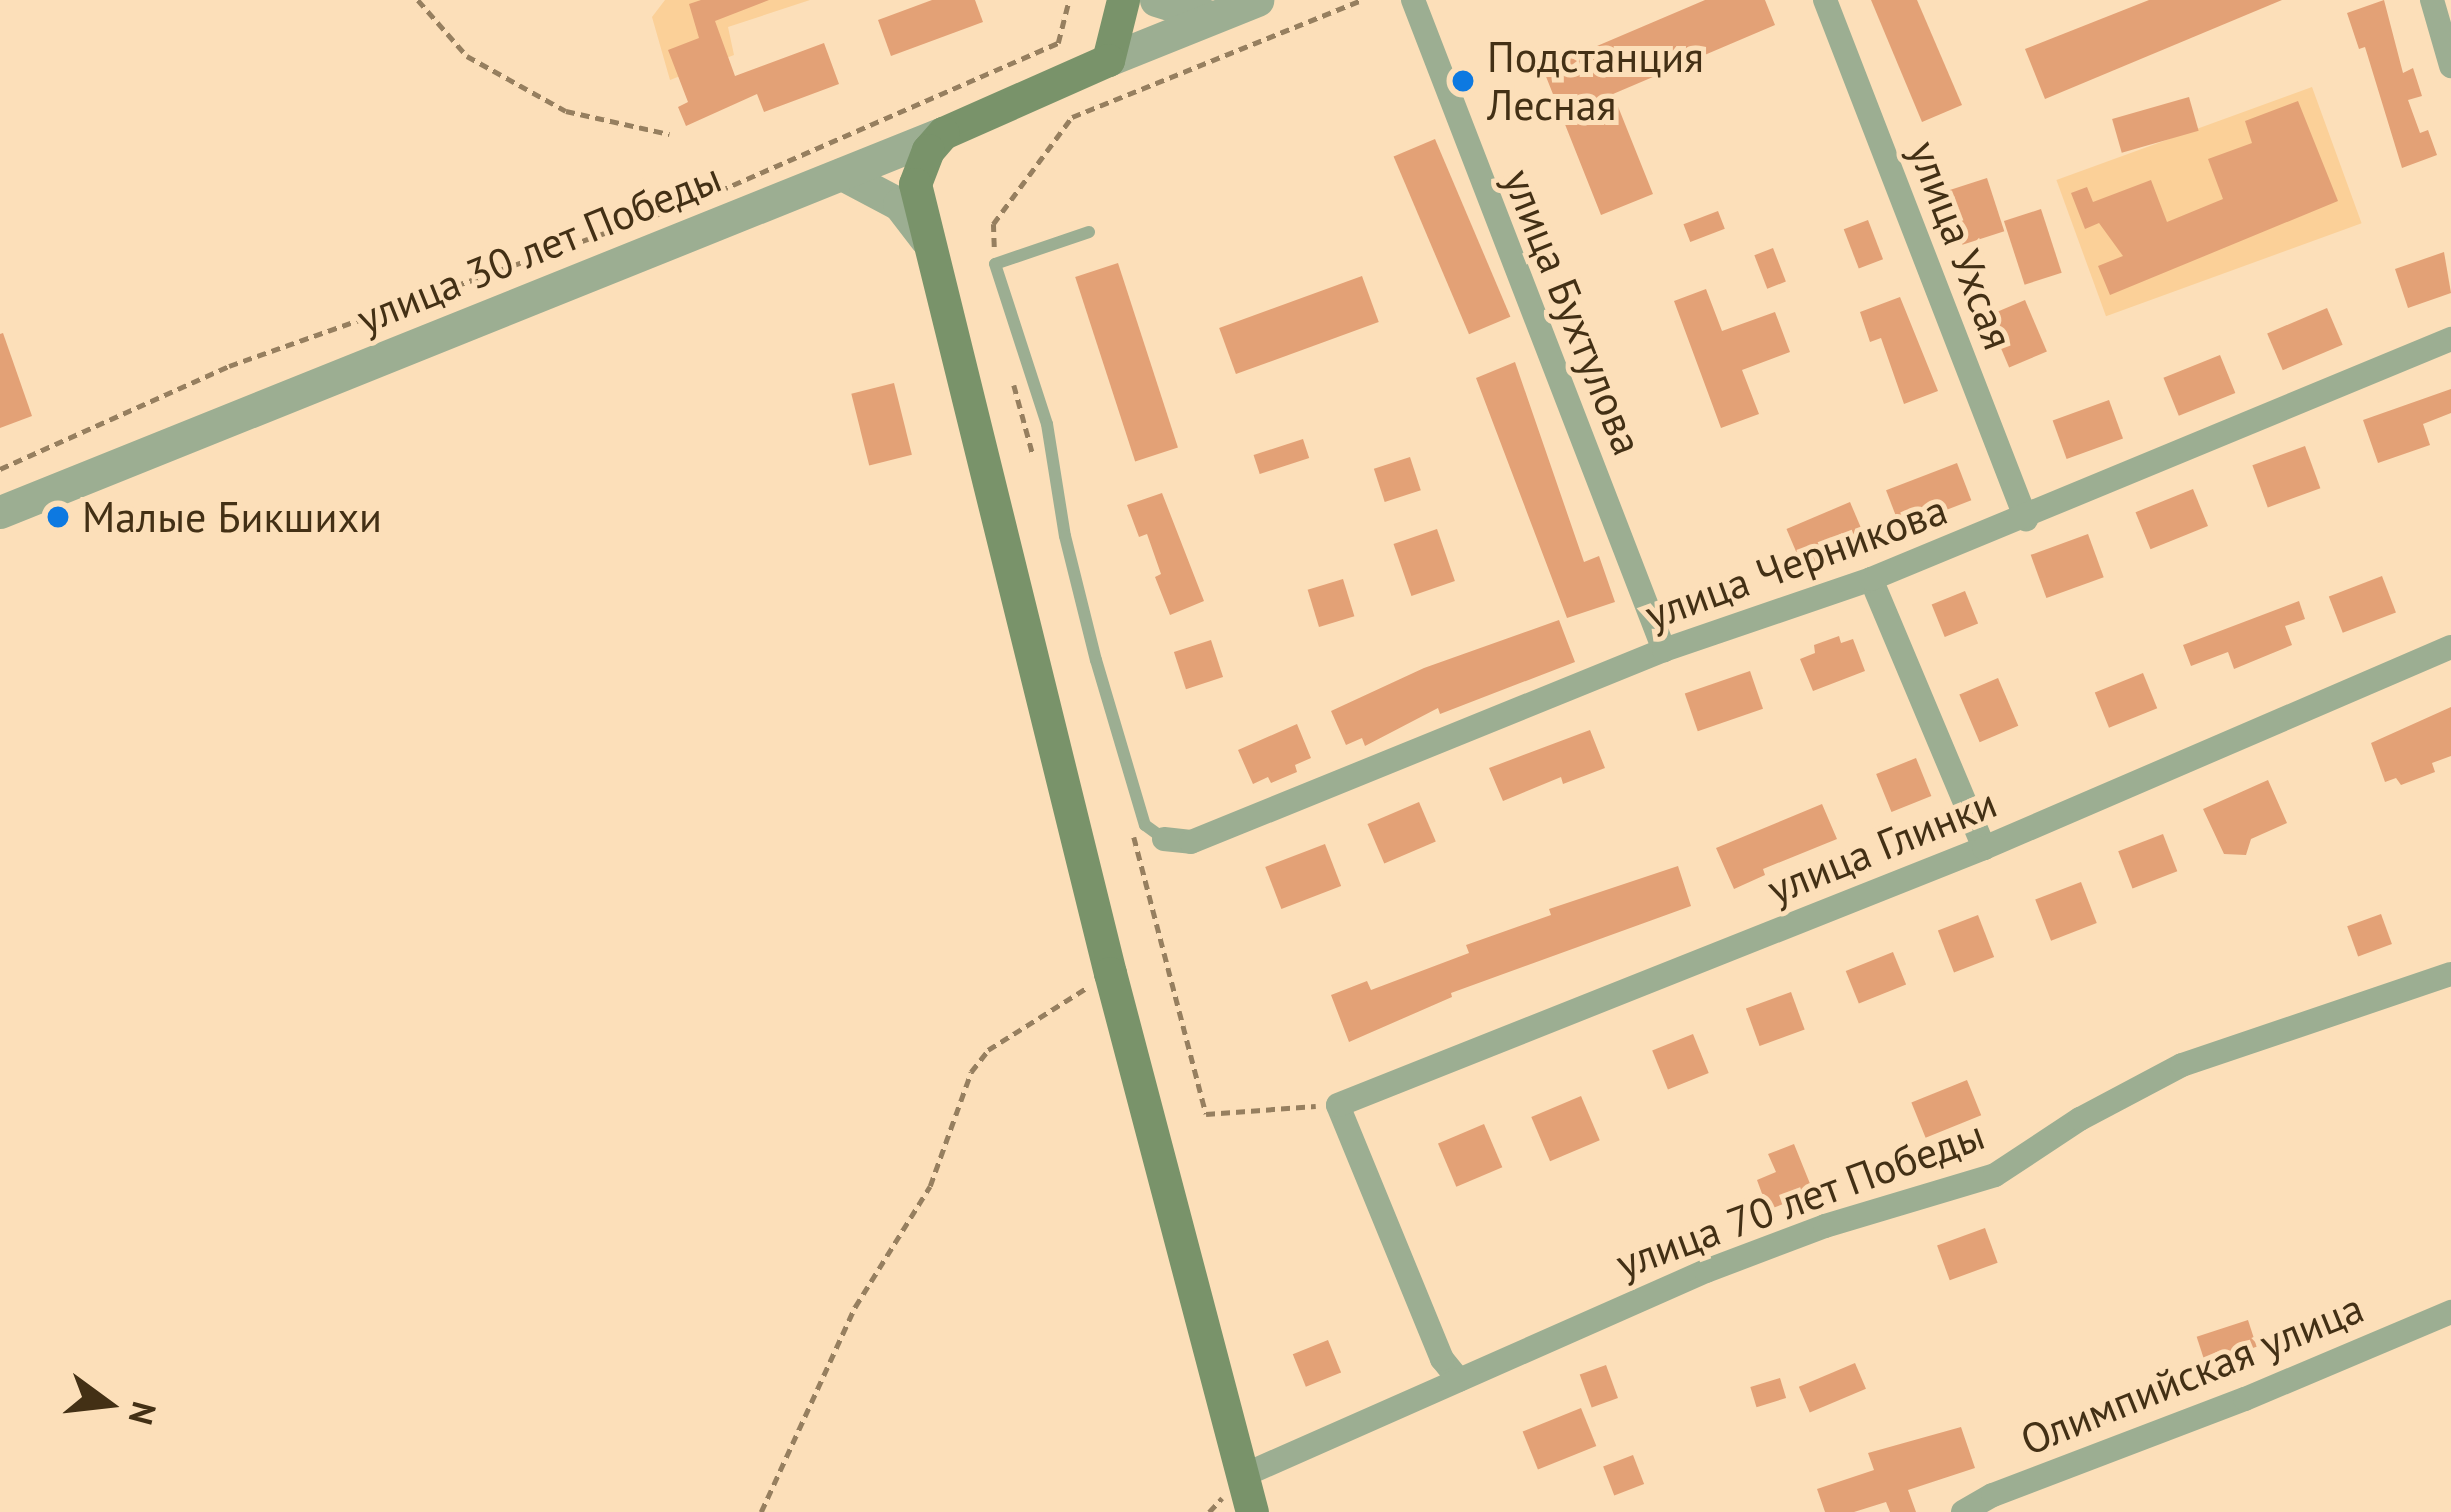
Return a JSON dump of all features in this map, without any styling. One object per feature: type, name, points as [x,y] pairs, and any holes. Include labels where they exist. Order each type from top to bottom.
[{"type":"main road","points":[[1108,59],[1124,0]]},
{"type":"main road","name":"улица 30 лет Победы","points":[[944,133],[1108,59]]},
{"type":"main road","points":[[944,133],[928,150],[915,184],[926,239],[1110,973],[1252,1512]]},
{"type":"street","points":[[1156,0],[1213,17]]},
{"type":"street","points":[[1108,59],[1257,0]]},
{"type":"street","name":"улица Бухтулова","points":[[1413,0],[1664,650]]},
{"type":"street","name":"улица Ухсая","points":[[1825,0],[2026,519]]},
{"type":"street","points":[[2432,0],[2451,66]]},
{"type":"street","name":"улица 30 лет Победы","points":[[0,512],[944,133]]},
{"type":"street","points":[[842,174],[899,204],[926,239]]},
{"type":"street","name":"улица Черникова","points":[[1164,839],[1191,842],[1664,650],[1871,580],[2451,339]]},
{"type":"street","points":[[1871,580],[1984,848]]},
{"type":"street","name":"улица Глинки","points":[[1459,1380],[1442,1359],[1338,1105],[1984,848],[2451,647]]},
{"type":"street","name":"улица 70 лет Победы","points":[[1242,1476],[1706,1271],[1826,1226],[1995,1175],[2080,1119],[2182,1065],[2451,974]]},
{"type":"street","name":"Олимпийская улица","points":[[1963,1512],[1993,1495],[2245,1400],[2451,1312]]},
{"type":"lane","points":[[1089,232],[995,264],[1046,424],[1065,536],[1102,680],[1145,825],[1164,839]]},
{"type":"path","points":[[418,0],[467,56],[566,111],[670,134]]},
{"type":"path","points":[[716,193],[1058,43],[1070,0]]},
{"type":"path","points":[[995,264],[993,224],[1072,118],[1361,0]]},
{"type":"path","points":[[0,469],[229,366],[695,202]]},
{"type":"path","points":[[761,1512],[855,1306],[930,1186],[971,1072],[988,1050],[1110,973]]},
{"type":"shaded area","points":[[665,0],[810,0],[728,27],[734,55],[670,80],[652,17]]},
{"type":"shaded area","points":[[2312,87],[2362,223],[2106,316],[2056,180]]},
{"type":"building","points":[[769,0],[715,21],[735,76],[824,43],[839,84],[764,112],[757,94],[686,126],[678,107],[688,102],[668,50],[699,38],[689,4]]},
{"type":"building","points":[[932,0],[975,0],[983,22],[891,56],[878,20]]},
{"type":"building","points":[[1705,0],[1765,0],[1775,25],[1613,94],[1653,194],[1601,215],[1543,69]]},
{"type":"building","points":[[1871,0],[1917,0],[1962,105],[1922,122]]},
{"type":"building","points":[[2149,0],[2282,0],[2045,99],[2025,49]]},
{"type":"building","points":[[2384,0],[2403,73],[2413,68],[2422,96],[2408,100],[2420,133],[2428,130],[2437,155],[2402,168],[2365,47],[2359,49],[2347,13]]},
{"type":"building","points":[[2189,97],[2199,131],[2122,153],[2112,119]]},
{"type":"building","points":[[2298,101],[2338,201],[2110,295],[2098,266],[2123,256],[2099,223],[2085,229],[2071,193],[2087,187],[2093,202],[2151,180],[2167,222],[2223,199],[2208,159],[2252,143],[2245,121]]},
{"type":"building","points":[[1435,139],[1510,317],[1469,334],[1394,157]]},
{"type":"building","points":[[1987,178],[2004,231],[1962,245],[1945,192]]},
{"type":"building","points":[[2041,209],[2062,273],[2025,285],[2004,221]]},
{"type":"building","points":[[1718,211],[1725,229],[1690,242],[1683,224]]},
{"type":"building","points":[[1868,220],[1883,259],[1859,269],[1844,229]]},
{"type":"building","points":[[1773,248],[1786,282],[1767,289],[1754,255]]},
{"type":"building","points":[[2444,252],[2451,293],[2408,308],[2395,269]]},
{"type":"building","points":[[1118,263],[1178,448],[1135,461],[1075,277]]},
{"type":"building","points":[[1362,276],[1379,322],[1236,374],[1219,328]]},
{"type":"building","points":[[1706,289],[1722,331],[1775,312],[1790,352],[1742,370],[1759,414],[1721,428],[1674,301]]},
{"type":"building","points":[[1900,297],[1938,391],[1904,404],[1881,338],[1870,342],[1860,312]]},
{"type":"building","points":[[2025,300],[2047,352],[2009,368],[1987,316]]},
{"type":"building","points":[[2327,308],[2343,345],[2283,370],[2267,333]]},
{"type":"building","points":[[0,334],[32,416],[0,428]]},
{"type":"building","points":[[2220,355],[2235,393],[2179,416],[2163,378]]},
{"type":"building","points":[[1515,362],[1584,562],[1599,556],[1615,602],[1567,618],[1476,378]]},
{"type":"building","points":[[894,383],[912,455],[869,465],[851,394]]},
{"type":"building","points":[[2451,389],[2451,413],[2423,424],[2430,445],[2378,463],[2363,420]]},
{"type":"building","points":[[2109,400],[2123,439],[2067,459],[2053,421]]},
{"type":"building","points":[[1303,439],[1309,458],[1260,474],[1254,455]]},
{"type":"building","points":[[2305,446],[2320,488],[2268,507],[2252,465]]},
{"type":"building","points":[[1410,457],[1421,490],[1385,502],[1374,469]]},
{"type":"building","points":[[1957,463],[1971,500],[1900,528],[1886,490]]},
{"type":"building","points":[[2193,489],[2208,526],[2150,549],[2136,512]]},
{"type":"building","points":[[1162,493],[1204,601],[1170,615],[1155,577],[1161,574],[1147,534],[1139,537],[1127,505]]},
{"type":"building","points":[[1850,502],[1866,540],[1803,567],[1786,529]]},
{"type":"building","points":[[1437,529],[1455,581],[1411,596],[1394,544]]},
{"type":"building","points":[[2088,534],[2104,577],[2046,598],[2031,555]]},
{"type":"building","points":[[2382,576],[2396,612],[2343,633],[2329,596]]},
{"type":"building","points":[[1343,579],[1354,616],[1319,627],[1308,590]]},
{"type":"building","points":[[1965,591],[1978,623],[1945,637],[1932,604]]},
{"type":"building","points":[[2299,601],[2305,619],[2285,626],[2292,645],[2234,669],[2228,652],[2191,666],[2183,645]]},
{"type":"building","points":[[1559,620],[1575,662],[1440,714],[1438,708],[1365,746],[1362,738],[1346,745],[1331,711],[1424,668]]},
{"type":"building","points":[[1839,636],[1841,643],[1853,639],[1865,671],[1813,691],[1800,659],[1815,653],[1814,645]]},
{"type":"building","points":[[1211,640],[1223,677],[1186,689],[1174,652]]},
{"type":"building","points":[[1750,671],[1763,709],[1698,731],[1685,693]]},
{"type":"building","points":[[2143,673],[2157,708],[2109,728],[2095,692]]},
{"type":"building","points":[[1998,678],[2018,726],[1980,742],[1959,694]]},
{"type":"building","points":[[2451,707],[2451,756],[2432,763],[2435,772],[2401,785],[2396,778],[2385,782],[2371,743]]},
{"type":"building","points":[[1297,724],[1311,758],[1295,765],[1297,772],[1271,783],[1268,777],[1253,784],[1238,750]]},
{"type":"building","points":[[1590,730],[1605,768],[1563,784],[1561,777],[1503,801],[1489,768]]},
{"type":"building","points":[[1916,758],[1931,796],[1891,812],[1876,774]]},
{"type":"building","points":[[2268,780],[2287,823],[2251,839],[2246,855],[2224,854],[2203,809]]},
{"type":"building","points":[[1419,802],[1436,842],[1384,863],[1367,824]]},
{"type":"building","points":[[1822,804],[1837,839],[1763,869],[1765,875],[1734,889],[1716,848]]},
{"type":"building","points":[[2163,834],[2177,871],[2133,889],[2118,851]]},
{"type":"building","points":[[1325,844],[1341,886],[1281,909],[1265,867]]},
{"type":"building","points":[[1678,866],[1691,906],[1451,993],[1452,997],[1349,1042],[1331,995],[1367,981],[1371,990],[1469,953],[1466,945],[1551,915],[1549,909]]},
{"type":"building","points":[[2081,882],[2097,923],[2051,941],[2035,900]]},
{"type":"building","points":[[2381,914],[2392,944],[2358,956],[2347,926]]},
{"type":"building","points":[[1978,915],[1994,957],[1954,972],[1938,930]]},
{"type":"building","points":[[1893,952],[1906,984],[1859,1004],[1846,971]]},
{"type":"building","points":[[1791,992],[1805,1030],[1760,1046],[1746,1008]]},
{"type":"building","points":[[1693,1034],[1709,1073],[1668,1089],[1652,1050]]},
{"type":"building","points":[[1967,1080],[1981,1115],[1926,1138],[1911,1102]]},
{"type":"building","points":[[1581,1096],[1600,1140],[1550,1161],[1531,1117]]},
{"type":"building","points":[[1484,1124],[1502,1167],[1456,1187],[1438,1144]]},
{"type":"building","points":[[1794,1144],[1817,1201],[1794,1209],[1791,1201],[1768,1210],[1757,1180],[1776,1172],[1768,1154]]},
{"type":"building","points":[[1985,1228],[1998,1263],[1950,1280],[1937,1245]]},
{"type":"building","points":[[2248,1320],[2257,1347],[2205,1363],[2197,1337]]},
{"type":"building","points":[[1328,1340],[1341,1372],[1306,1387],[1293,1354]]},
{"type":"building","points":[[1855,1363],[1866,1389],[1810,1413],[1799,1387]]},
{"type":"building","points":[[1606,1365],[1618,1398],[1592,1407],[1580,1375]]},
{"type":"building","points":[[1780,1378],[1786,1398],[1756,1407],[1750,1387]]},
{"type":"building","points":[[1581,1408],[1596,1446],[1538,1470],[1523,1432]]},
{"type":"building","points":[[1961,1427],[1975,1468],[1908,1490],[1916,1512],[1890,1512],[1886,1502],[1854,1512],[1825,1512],[1817,1489],[1874,1470],[1868,1453]]},
{"type":"building","points":[[1633,1455],[1644,1484],[1614,1495],[1603,1466]]},
{"type":"place","name":"Подстанция Лесная","points":[[1463,81]]},
{"type":"place","name":"Малые Бикшихи","points":[[58,517]]}]
